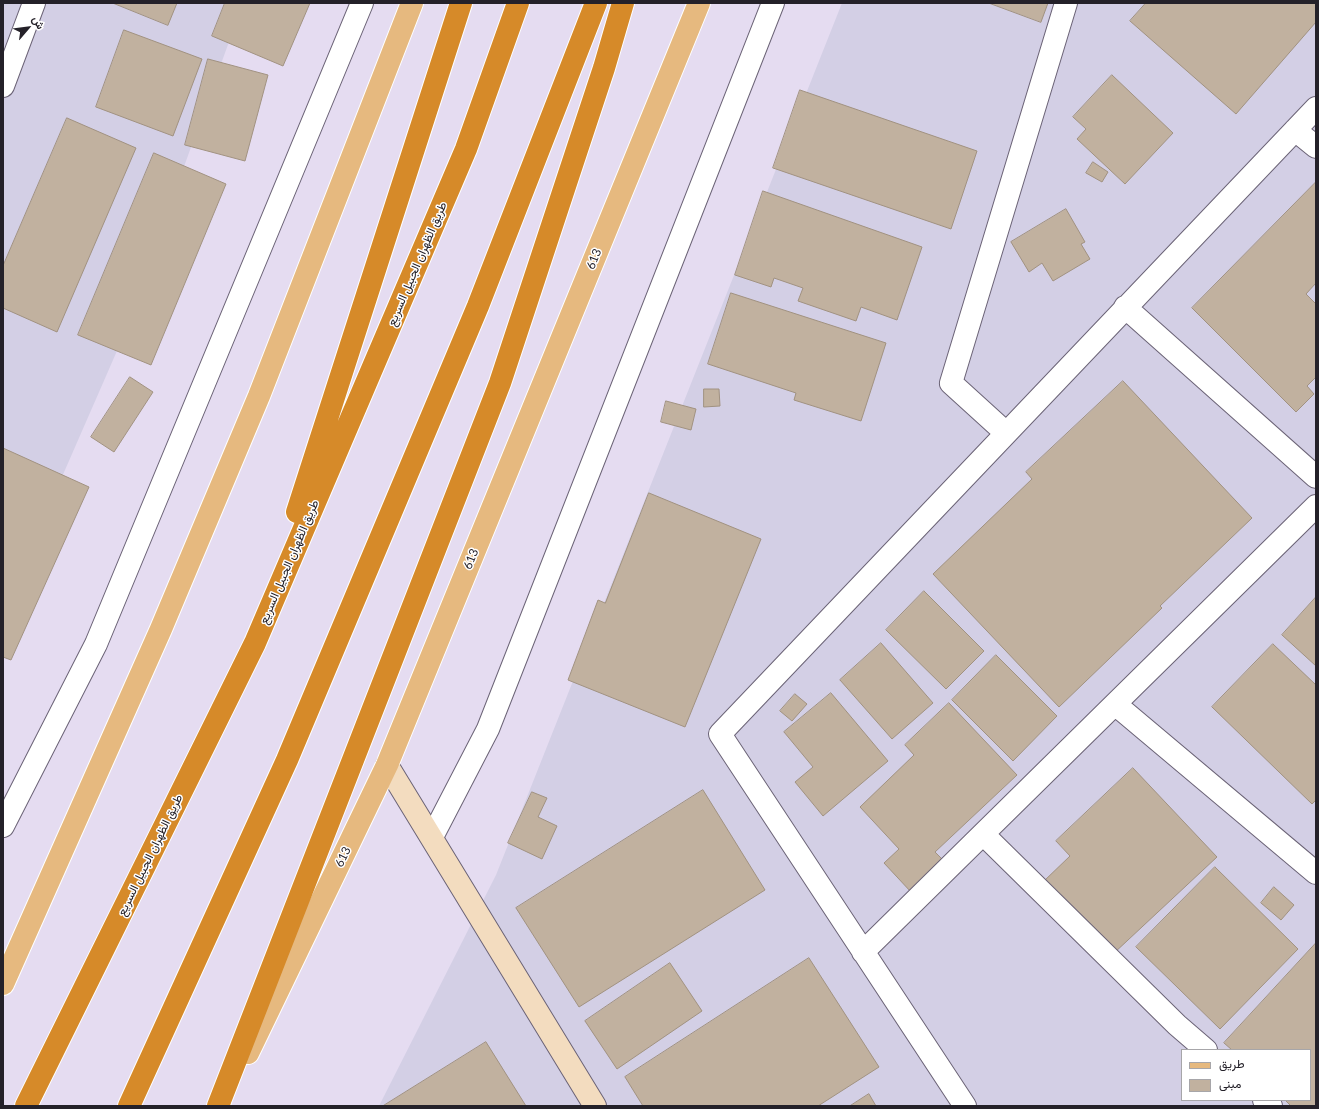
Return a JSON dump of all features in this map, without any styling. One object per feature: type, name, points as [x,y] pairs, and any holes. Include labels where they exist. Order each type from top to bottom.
[{"type":"highway","points":[[255,643],[461,3]]},
{"type":"highway","name":"طريق الظهران الجبيل السريع","points":[[26,1106],[255,643],[466,149],[518,3]]},
{"type":"highway","points":[[129,1106],[287,760],[478,306],[596,3]]},
{"type":"highway","points":[[218,1106],[500,383],[604,68],[623,3]]},
{"type":"main road","points":[[3,984],[161,629],[259,396],[412,3]]},
{"type":"main road","name":"613","points":[[222,1106],[388,765],[699,3]]},
{"type":"street","points":[[3,86],[34,3]]},
{"type":"street","points":[[3,826],[96,644],[362,3]]},
{"type":"street","points":[[432,837],[488,729],[773,3]]},
{"type":"street","points":[[1006,433],[952,383],[1066,3]]},
{"type":"street","points":[[965,1106],[720,734],[1316,108]]},
{"type":"street","points":[[1295,130],[1316,147]]},
{"type":"street","points":[[1125,307],[1316,477]]},
{"type":"street","points":[[863,952],[1316,506]]},
{"type":"street","points":[[1115,704],[1316,873]]},
{"type":"street","points":[[388,765],[595,1106]]},
{"type":"street","points":[[984,834],[1177,1025],[1205,1049]]},
{"type":"shaded area","points":[[3,3],[243,3],[120,344],[3,612]]},
{"type":"shaded area","points":[[842,3],[1316,3],[1316,1106],[379,1106],[496,875]]},
{"type":"building","points":[[113,3],[177,3],[168,25]]},
{"type":"building","points":[[225,3],[310,3],[283,66],[212,36]]},
{"type":"building","points":[[989,3],[1048,3],[1041,22]]},
{"type":"building","points":[[1146,3],[1316,3],[1316,22],[1236,114],[1130,21]]},
{"type":"building","points":[[124,30],[202,59],[173,136],[96,107]]},
{"type":"building","points":[[208,59],[268,75],[245,161],[185,145]]},
{"type":"building","points":[[1112,75],[1173,133],[1125,184],[1077,139],[1086,129],[1073,117]]},
{"type":"building","points":[[800,90],[977,151],[951,229],[773,168]]},
{"type":"building","points":[[67,118],[136,148],[57,332],[3,308],[3,266]]},
{"type":"building","points":[[154,153],[226,184],[151,365],[78,335]]},
{"type":"building","points":[[1093,162],[1108,172],[1102,182],[1086,173]]},
{"type":"building","points":[[1316,182],[1316,283],[1306,294],[1316,304],[1316,377],[1307,386],[1314,394],[1296,412],[1192,308]]},
{"type":"building","points":[[763,191],[922,247],[897,320],[861,307],[856,321],[798,301],[803,288],[774,278],[771,287],[735,275]]},
{"type":"building","points":[[1066,209],[1085,242],[1081,244],[1090,259],[1053,281],[1042,263],[1029,272],[1011,242]]},
{"type":"building","points":[[731,293],[886,343],[861,421],[794,400],[796,393],[708,364]]},
{"type":"building","points":[[130,377],[153,392],[114,452],[91,437]]},
{"type":"building","points":[[1123,381],[1252,518],[1160,606],[1162,608],[1059,707],[933,574],[1032,479],[1026,472]]},
{"type":"building","points":[[704,389],[719,389],[720,406],[704,407]]},
{"type":"building","points":[[666,401],[696,409],[691,430],[661,422]]},
{"type":"building","points":[[3,448],[89,487],[11,660],[3,657]]},
{"type":"building","points":[[649,493],[761,539],[685,727],[568,680],[598,600],[605,603]]},
{"type":"building","points":[[924,591],[984,651],[946,689],[886,630]]},
{"type":"building","points":[[1316,597],[1316,666],[1282,635]]},
{"type":"building","points":[[881,643],[933,703],[892,739],[840,680]]},
{"type":"building","points":[[1273,644],[1316,685],[1316,800],[1312,804],[1212,707]]},
{"type":"building","points":[[996,655],[1057,716],[1013,761],[952,700]]},
{"type":"building","points":[[831,693],[888,761],[823,816],[795,782],[813,767],[784,732]]},
{"type":"building","points":[[795,694],[807,704],[792,721],[780,711]]},
{"type":"building","points":[[949,703],[1017,775],[935,852],[944,861],[911,892],[884,863],[899,849],[860,807],[914,755],[905,745]]},
{"type":"building","points":[[1133,768],[1217,857],[1113,954],[1044,881],[1070,856],[1056,841]]},
{"type":"building","points":[[703,790],[765,890],[579,1007],[516,908]]},
{"type":"building","points":[[532,792],[547,798],[538,817],[557,826],[542,859],[508,843]]},
{"type":"building","points":[[1215,867],[1298,949],[1220,1029],[1136,947]]},
{"type":"building","points":[[1274,887],[1294,905],[1281,920],[1261,903]]},
{"type":"building","points":[[1316,943],[1316,1106],[1291,1106],[1286,1101],[1311,1101],[1311,1049],[1231,1049],[1224,1043]]},
{"type":"building","points":[[809,958],[879,1067],[818,1106],[643,1106],[625,1077]]},
{"type":"building","points":[[670,963],[702,1011],[617,1069],[585,1021]]},
{"type":"building","points":[[486,1042],[526,1106],[383,1106]]},
{"type":"building","points":[[869,1094],[876,1106],[850,1106]]}]
